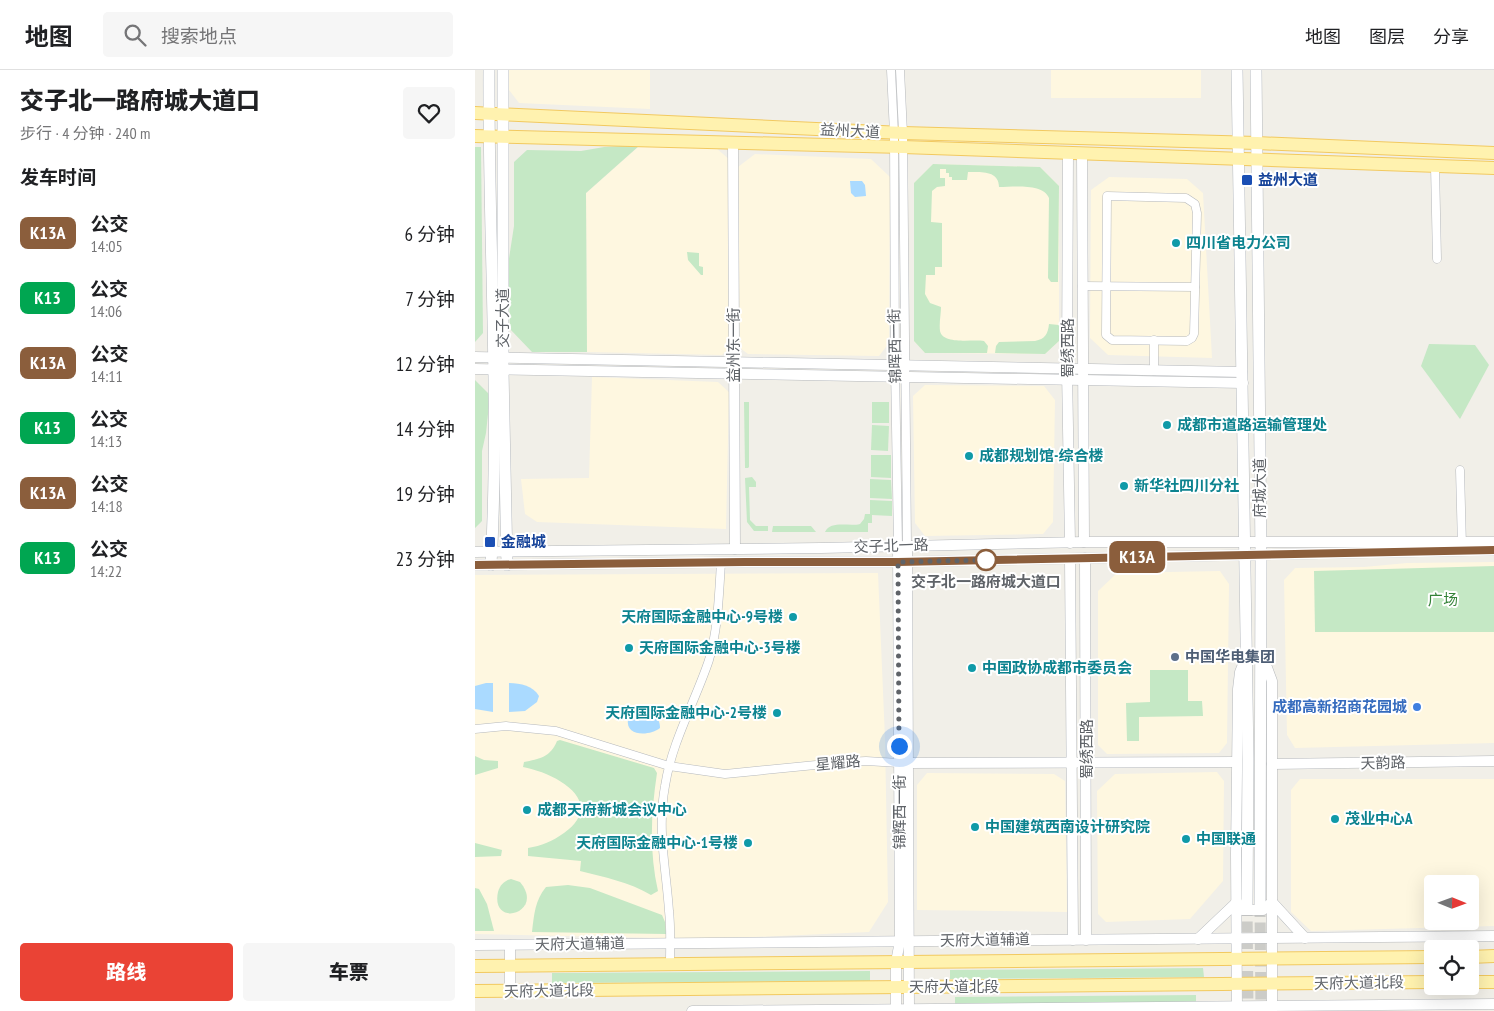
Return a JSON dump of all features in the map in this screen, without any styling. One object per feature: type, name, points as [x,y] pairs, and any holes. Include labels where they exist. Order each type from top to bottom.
[{"type":"main road","name":"交子大道","points":[[489,70],[488,136],[498,357]]},
{"type":"main road","name":"交子大道","points":[[491,564],[498,370],[503,70]]},
{"type":"main road","name":"府城大道","points":[[1237,70],[1248,759],[1242,903]]},
{"type":"main road","name":"府城大道","points":[[1256,70],[1261,555],[1260,906]]},
{"type":"main road","name":"益州大道","points":[[475,114],[898,133],[1257,143],[1494,153]]},
{"type":"main road","name":"益州大道","points":[[475,136],[898,147],[1494,168]]},
{"type":"main road","name":"交子大道","points":[[498,370],[507,565]]},
{"type":"main road","points":[[1479,956],[1494,956]]},
{"type":"main road","name":"天府大道北段","points":[[475,966],[1424,957]]},
{"type":"main road","name":"天府大道北段","points":[[475,991],[1424,982]]},
{"type":"main road","points":[[1479,982],[1494,982]]},
{"type":"street","points":[[891,70],[898,133]]},
{"type":"street","points":[[898,133],[901,70]]},
{"type":"street","name":"锦晖西一街","points":[[898,133],[903,545]]},
{"type":"street","name":"益州东一街","points":[[733,142],[735,549]]},
{"type":"street","name":"蜀绣西路","points":[[1068,153],[1067,375],[1069,543]]},
{"type":"street","name":"蜀绣西路","points":[[1082,154],[1084,542]]},
{"type":"street","points":[[1435,166],[1437,259]]},
{"type":"street","points":[[1107,196],[1186,198],[1195,204],[1197,213],[1194,334],[1192,338],[1187,340],[1112,340],[1105,335],[1106,286],[1107,196]]},
{"type":"street","points":[[1082,286],[1195,287]]},
{"type":"street","points":[[1154,340],[1154,371]]},
{"type":"street","points":[[475,357],[900,366],[1067,375]]},
{"type":"street","points":[[475,370],[900,377],[1082,375],[1243,378]]},
{"type":"street","points":[[1082,375],[1154,371],[1243,378]]},
{"type":"street","points":[[1460,470],[1462,547]]},
{"type":"street","name":"交子北一路","points":[[475,552],[821,548],[1084,542],[1260,542],[1462,547]]},
{"type":"street","points":[[1462,547],[1494,542]]},
{"type":"street","name":"锦辉西一街","points":[[903,545],[905,941],[909,962],[903,987]]},
{"type":"street","points":[[1462,547],[1494,550]]},
{"type":"street","name":"交子北一路","points":[[475,565],[1070,559],[1261,555],[1462,547]]},
{"type":"street","name":"蜀绣西路","points":[[1085,558],[1086,940]]},
{"type":"street","name":"蜀绣西路","points":[[1070,559],[1073,940]]},
{"type":"street","points":[[671,964],[669,912],[661,841],[664,792],[669,766],[683,724],[696,697],[709,658],[717,622],[721,562]]},
{"type":"street","points":[[1261,650],[1272,681],[1272,1008]]},
{"type":"street","points":[[1246,656],[1240,672],[1238,689],[1237,762],[1242,910],[1263,910],[1272,902]]},
{"type":"street","name":"星耀路","points":[[475,729],[505,726],[556,731],[669,766],[725,774],[866,761],[903,763],[1237,762]]},
{"type":"street","name":"天韵路","points":[[1272,764],[1494,761]]},
{"type":"street","points":[[1272,902],[1305,938]]},
{"type":"street","points":[[1237,1008],[1237,938],[1242,903]]},
{"type":"street","points":[[1198,939],[1242,903]]},
{"type":"street","name":"天府大道辅道","points":[[475,945],[1494,936]]},
{"type":"street","name":"锦辉西一街","points":[[903,987],[896,962],[905,941]]},
{"type":"street","points":[[510,945],[510,991]]},
{"type":"street","points":[[903,987],[909,1010]]},
{"type":"street","points":[[896,1010],[903,987]]},
{"type":"street","points":[[692,1011],[1206,1009],[1494,1004]]},
{"type":"shaded area","points":[[508,70],[650,70],[650,109],[519,103],[509,90]]},
{"type":"shaded area","points":[[1051,70],[1201,70],[1201,98],[1051,98]]},
{"type":"shaded area","points":[[640,145],[715,147],[730,160],[731,347],[722,355],[587,352],[586,193]]},
{"type":"shaded area","points":[[755,154],[871,159],[890,177],[889,343],[879,356],[748,354],[740,348],[738,167]]},
{"type":"shaded area","points":[[933,164],[1040,167],[1059,186],[1059,341],[1045,354],[925,353],[914,341],[914,183]]},
{"type":"shaded area","points":[[1109,177],[1187,179],[1203,193],[1212,358],[1108,355],[1090,338],[1091,190]]},
{"type":"shaded area","points":[[592,377],[718,382],[729,392],[726,529],[537,522],[525,514],[521,479],[589,478]]},
{"type":"shaded area","points":[[925,385],[1044,386],[1055,400],[1053,522],[1043,534],[925,536],[915,523],[913,396]]},
{"type":"shaded area","points":[[1494,562],[1494,743],[1295,748],[1287,735],[1284,580],[1295,568],[1364,567],[1407,563]]},
{"type":"shaded area","points":[[1220,571],[1229,584],[1227,743],[1219,753],[1107,754],[1098,745],[1098,591],[1117,573]]},
{"type":"shaded area","points":[[878,573],[885,739],[888,902],[869,932],[708,939],[475,934],[475,575]]},
{"type":"shaded area","points":[[1217,772],[1224,781],[1223,881],[1190,919],[1106,922],[1098,914],[1097,791],[1115,774]]},
{"type":"shaded area","name":"中国建筑西南设计研究院","points":[[927,773],[1054,774],[1065,781],[1067,912],[917,910],[917,785]]},
{"type":"shaded area","points":[[1300,779],[1494,779],[1494,926],[1479,926],[1479,875],[1424,875],[1424,928],[1311,931],[1291,912],[1291,790]]},
{"type":"green space","points":[[640,145],[586,193],[587,352],[532,352],[510,329],[508,265],[514,226],[514,162],[527,150],[581,151],[604,147]]},
{"type":"green space","points":[[475,147],[481,147],[483,333],[475,342]]},
{"type":"green space","points":[[933,164],[1040,167],[1059,186],[1058,282],[1051,282],[1048,278],[1049,198],[1046,193],[1027,187],[999,187],[996,177],[983,172],[968,172],[967,180],[952,180],[952,177],[949,177],[949,173],[946,173],[946,169],[940,169],[940,178],[945,178],[945,186],[937,187],[932,191],[931,222],[942,223],[942,267],[935,267],[935,275],[926,275],[925,294],[930,303],[941,307],[940,331],[942,335],[952,340],[984,341],[988,346],[987,353],[925,353],[914,341],[914,183]]},
{"type":"green space","points":[[687,252],[699,253],[699,266],[703,267],[703,275],[688,260]]},
{"type":"green space","points":[[1049,324],[1059,325],[1059,341],[1045,354],[995,353],[999,342],[1035,341],[1041,339],[1047,333]]},
{"type":"green space","points":[[1429,344],[1475,345],[1489,365],[1460,419],[1421,366]]},
{"type":"green space","points":[[475,380],[490,395],[482,451],[482,521],[475,528]]},
{"type":"green space","points":[[744,402],[749,402],[748,468],[745,468]]},
{"type":"green space","points":[[872,402],[889,402],[889,423],[872,423]]},
{"type":"green space","points":[[872,425],[889,426],[888,451],[871,450]]},
{"type":"green space","points":[[871,455],[891,455],[891,478],[871,477]]},
{"type":"green space","points":[[752,477],[756,482],[756,487],[749,487],[750,520],[756,526],[768,526],[768,531],[754,531],[747,522],[745,478]]},
{"type":"green space","points":[[870,479],[891,480],[892,499],[870,498]]},
{"type":"green space","points":[[870,500],[892,501],[892,516],[872,515],[872,523],[868,523],[868,532],[825,532],[831,526],[860,524],[865,514],[870,514]]},
{"type":"green space","points":[[773,526],[811,526],[816,532],[772,532]]},
{"type":"green space","name":"广场","points":[[1494,566],[1494,632],[1315,632],[1314,571]]},
{"type":"green space","points":[[1150,670],[1188,670],[1188,701],[1202,701],[1203,716],[1139,717],[1139,741],[1127,741],[1126,703],[1150,702]]},
{"type":"green space","points":[[560,740],[654,768],[657,773],[652,817],[652,847],[658,891],[651,895],[625,883],[580,871],[581,861],[528,856],[528,848],[547,843],[564,833],[576,821],[581,810],[579,800],[572,790],[562,782],[536,770],[523,767],[524,762],[548,754],[557,741]]},
{"type":"green space","points":[[475,756],[484,760],[498,761],[498,768],[475,775]]},
{"type":"green space","points":[[475,843],[502,850],[501,856],[475,857]]},
{"type":"green space","points":[[511,879],[520,882],[526,893],[526,902],[522,909],[508,913],[502,910],[498,903],[498,892],[506,881]]},
{"type":"green space","points":[[568,885],[590,888],[662,915],[666,934],[532,932],[537,902],[542,892],[546,887]]},
{"type":"green space","points":[[475,888],[479,889],[487,904],[494,931],[475,931]]},
{"type":"green space","points":[[1203,968],[1204,977],[950,979],[950,970]]},
{"type":"green space","points":[[870,971],[870,981],[552,983],[552,973]]},
{"type":"green space","points":[[1196,995],[1196,1005],[955,1007],[955,997]]},
{"type":"water","points":[[850,181],[862,181],[865,185],[866,196],[855,197],[851,193]]},
{"type":"water","points":[[493,683],[493,712],[475,709],[475,686]]},
{"type":"water","points":[[509,683],[530,687],[539,696],[537,702],[525,711],[509,712]]},
{"type":"water","points":[[639,714],[647,714],[657,718],[660,728],[656,731],[645,733],[634,732],[628,725],[628,719]]},
{"type":"tunnel","points":[[1247,905],[1248,1011]]},
{"type":"tunnel","points":[[1260,906],[1261,1011]]},
{"type":"bus line","name":"K13A","points":[[475,565],[898,562],[1494,550]]},
{"type":"place","name":"益州大道","points":[[1247,180]]},
{"type":"place","name":"四川省电力公司","points":[[1176,243]]},
{"type":"place","name":"成都市道路运输管理处","points":[[1167,425]]},
{"type":"place","name":"成都规划馆-综合楼","points":[[969,456]]},
{"type":"place","name":"新华社四川分社","points":[[1124,486]]},
{"type":"place","name":"金融城","points":[[490,542]]},
{"type":"place","name":"交子北一路府城大道口","points":[[986,560]]},
{"type":"place","name":"天府国际金融中心-9号楼","points":[[793,617]]},
{"type":"place","name":"天府国际金融中心-3号楼","points":[[629,648]]},
{"type":"place","name":"中国华电集团","points":[[1175,657]]},
{"type":"place","name":"中国政协成都市委员会","points":[[972,668]]},
{"type":"place","name":"成都高新招商花园城","points":[[1417,707]]},
{"type":"place","name":"天府国际金融中心-2号楼","points":[[777,713]]},
{"type":"place","name":"成都天府新城会议中心","points":[[527,810]]},
{"type":"place","name":"茂业中心A","points":[[1335,819]]},
{"type":"place","name":"中国建筑西南设计研究院","points":[[975,827]]},
{"type":"place","name":"中国联通","points":[[1186,839]]},
{"type":"place","name":"天府国际金融中心-1号楼","points":[[748,843]]},
{"type":"route","points":[[899,746],[898,562],[986,560]]}]
